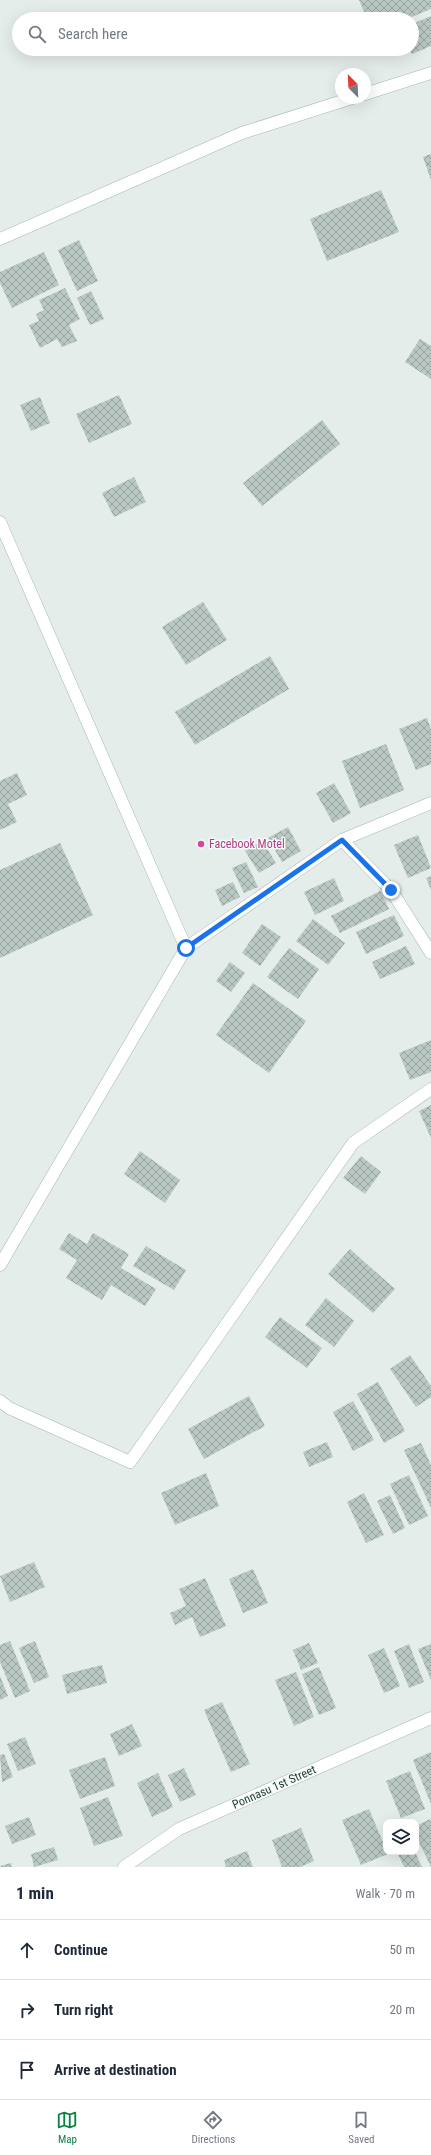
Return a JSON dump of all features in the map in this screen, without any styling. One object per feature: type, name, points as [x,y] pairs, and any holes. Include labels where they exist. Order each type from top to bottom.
[{"type":"street","points":[[371,92],[431,73]]},
{"type":"street","points":[[0,240],[242,133],[335,103]]},
{"type":"street","points":[[0,522],[186,948]]},
{"type":"street","points":[[0,1265],[186,948],[342,840],[431,803]]},
{"type":"street","points":[[342,840],[391,890],[431,953]]},
{"type":"street","points":[[0,1401],[9,1408],[130,1462],[353,1143],[431,1089]]},
{"type":"street","name":"Ponnasu 1st Street","points":[[124,1867],[179,1828],[431,1718]]},
{"type":"building","points":[[359,0],[431,0],[431,9],[419,14],[419,12],[364,12]]},
{"type":"building","points":[[431,16],[431,46],[419,51],[419,21]]},
{"type":"building","points":[[431,154],[431,180],[423,157]]},
{"type":"building","points":[[381,190],[399,232],[327,261],[310,219]]},
{"type":"building","points":[[79,240],[98,281],[77,291],[58,250]]},
{"type":"building","points":[[44,252],[59,285],[12,308],[0,283],[0,272]]},
{"type":"building","points":[[65,288],[80,319],[69,325],[77,341],[62,347],[57,339],[40,348],[29,325],[39,321],[36,314],[44,310],[39,300]]},
{"type":"building","points":[[91,291],[104,319],[90,325],[77,298]]},
{"type":"building","points":[[420,339],[431,346],[431,379],[405,362]]},
{"type":"building","points":[[119,395],[132,424],[89,443],[76,414]]},
{"type":"building","points":[[40,397],[50,423],[31,431],[20,405]]},
{"type":"building","points":[[322,420],[340,444],[262,506],[243,483]]},
{"type":"building","points":[[134,477],[146,502],[114,517],[102,493]]},
{"type":"building","points":[[203,602],[227,640],[186,665],[162,627]]},
{"type":"building","points":[[270,656],[289,689],[195,745],[175,712]]},
{"type":"building","points":[[427,718],[431,729],[431,764],[416,770],[399,729]]},
{"type":"building","points":[[386,744],[404,790],[360,808],[342,761]]},
{"type":"building","points":[[17,773],[27,795],[8,804],[17,822],[0,830],[0,781]]},
{"type":"building","points":[[334,783],[351,813],[333,823],[316,793]]},
{"type":"building","points":[[288,827],[301,851],[282,862],[268,838]]},
{"type":"building","points":[[418,835],[431,868],[408,878],[394,845]]},
{"type":"building","points":[[262,841],[276,863],[259,873],[245,851]]},
{"type":"building","points":[[60,843],[93,915],[0,958],[0,870]]},
{"type":"building","points":[[246,862],[258,887],[244,893],[232,868]]},
{"type":"building","points":[[431,876],[431,890],[426,878]]},
{"type":"building","points":[[334,878],[344,901],[315,915],[304,892]]},
{"type":"building","points":[[233,882],[240,897],[222,906],[215,890]]},
{"type":"building","points":[[380,891],[389,909],[340,933],[331,916]]},
{"type":"building","points":[[394,915],[404,936],[366,954],[356,932]]},
{"type":"building","points":[[313,919],[345,943],[328,965],[296,941]]},
{"type":"building","points":[[262,924],[281,937],[260,966],[242,953]]},
{"type":"building","points":[[406,946],[415,964],[380,979],[372,962]]},
{"type":"building","points":[[289,948],[319,969],[298,999],[267,977]]},
{"type":"building","points":[[230,962],[245,973],[231,992],[216,981]]},
{"type":"building","points":[[253,983],[306,1021],[269,1073],[216,1035]]},
{"type":"building","points":[[431,1040],[431,1072],[410,1080],[399,1053]]},
{"type":"building","points":[[431,1105],[431,1138],[419,1111]]},
{"type":"building","points":[[140,1151],[180,1180],[165,1203],[124,1174]]},
{"type":"building","points":[[361,1156],[381,1172],[365,1194],[343,1178]]},
{"type":"building","points":[[69,1233],[87,1244],[93,1233],[129,1254],[121,1268],[156,1289],[145,1306],[111,1285],[102,1300],[66,1278],[77,1260],[59,1249]]},
{"type":"building","points":[[146,1246],[186,1270],[174,1290],[133,1266]]},
{"type":"building","points":[[350,1249],[395,1289],[373,1313],[328,1274]]},
{"type":"building","points":[[326,1298],[354,1321],[334,1347],[305,1325]]},
{"type":"building","points":[[280,1317],[322,1348],[307,1368],[265,1337]]},
{"type":"building","points":[[410,1355],[431,1386],[431,1397],[416,1407],[390,1369]]},
{"type":"building","points":[[378,1382],[405,1431],[384,1443],[357,1394]]},
{"type":"building","points":[[249,1396],[265,1426],[204,1459],[188,1429]]},
{"type":"building","points":[[353,1401],[374,1440],[353,1451],[333,1412]]},
{"type":"building","points":[[327,1442],[333,1457],[309,1467],[303,1452]]},
{"type":"building","points":[[421,1443],[431,1465],[431,1508],[404,1450]]},
{"type":"building","points":[[206,1473],[219,1506],[175,1525],[161,1493]]},
{"type":"building","points":[[409,1475],[428,1516],[409,1525],[390,1484]]},
{"type":"building","points":[[364,1493],[384,1535],[366,1543],[347,1502]]},
{"type":"building","points":[[390,1495],[405,1528],[393,1534],[377,1501]]},
{"type":"building","points":[[34,1562],[45,1587],[10,1602],[0,1576]]},
{"type":"building","points":[[253,1569],[268,1603],[243,1613],[229,1579]]},
{"type":"building","points":[[205,1578],[226,1626],[200,1637],[192,1617],[175,1625],[170,1613],[186,1606],[179,1589]]},
{"type":"building","points":[[10,1641],[30,1691],[15,1698],[0,1662],[0,1645]]},
{"type":"building","points":[[35,1641],[49,1677],[34,1683],[19,1648]]},
{"type":"building","points":[[309,1643],[318,1663],[301,1670],[293,1650]]},
{"type":"building","points":[[409,1644],[424,1682],[409,1688],[394,1651]]},
{"type":"building","points":[[431,1644],[431,1680],[418,1649]]},
{"type":"building","points":[[384,1648],[400,1686],[384,1693],[368,1655]]},
{"type":"building","points":[[102,1665],[107,1683],[67,1694],[62,1675]]},
{"type":"building","points":[[319,1667],[336,1708],[319,1715],[302,1674]]},
{"type":"building","points":[[296,1672],[314,1717],[294,1726],[275,1680]]},
{"type":"building","points":[[0,1676],[8,1696],[0,1700]]},
{"type":"building","points":[[222,1702],[250,1764],[231,1772],[204,1710]]},
{"type":"building","points":[[132,1724],[142,1746],[119,1756],[110,1734]]},
{"type":"building","points":[[25,1737],[36,1764],[18,1771],[7,1744]]},
{"type":"building","points":[[431,1752],[431,1804],[413,1760]]},
{"type":"building","points":[[4,1754],[13,1777],[2,1782],[0,1755]]},
{"type":"building","points":[[105,1757],[115,1786],[80,1799],[69,1770]]},
{"type":"building","points":[[184,1768],[196,1795],[180,1802],[168,1775]]},
{"type":"building","points":[[410,1771],[425,1809],[401,1818],[386,1781]]},
{"type":"building","points":[[158,1773],[173,1807],[152,1817],[137,1783]]},
{"type":"building","points":[[108,1797],[123,1836],[94,1846],[80,1808]]},
{"type":"building","points":[[369,1809],[383,1842],[383,1855],[386,1855],[361,1865],[342,1820]]},
{"type":"building","points":[[29,1817],[36,1835],[12,1844],[5,1826]]},
{"type":"building","points":[[430,1819],[431,1867],[419,1842],[419,1824]]},
{"type":"building","points":[[301,1828],[314,1861],[300,1867],[282,1867],[272,1840]]},
{"type":"building","points":[[54,1847],[58,1860],[34,1867],[31,1854]]},
{"type":"building","points":[[247,1851],[253,1867],[226,1867],[224,1860]]},
{"type":"building","points":[[398,1855],[416,1855],[422,1867],[404,1867]]},
{"type":"building","points":[[11,1863],[12,1867],[0,1867],[0,1866]]},
{"type":"place","name":"Facebook Motel","points":[[201,844]]},
{"type":"route","points":[[186,948],[342,840],[391,890]]}]
